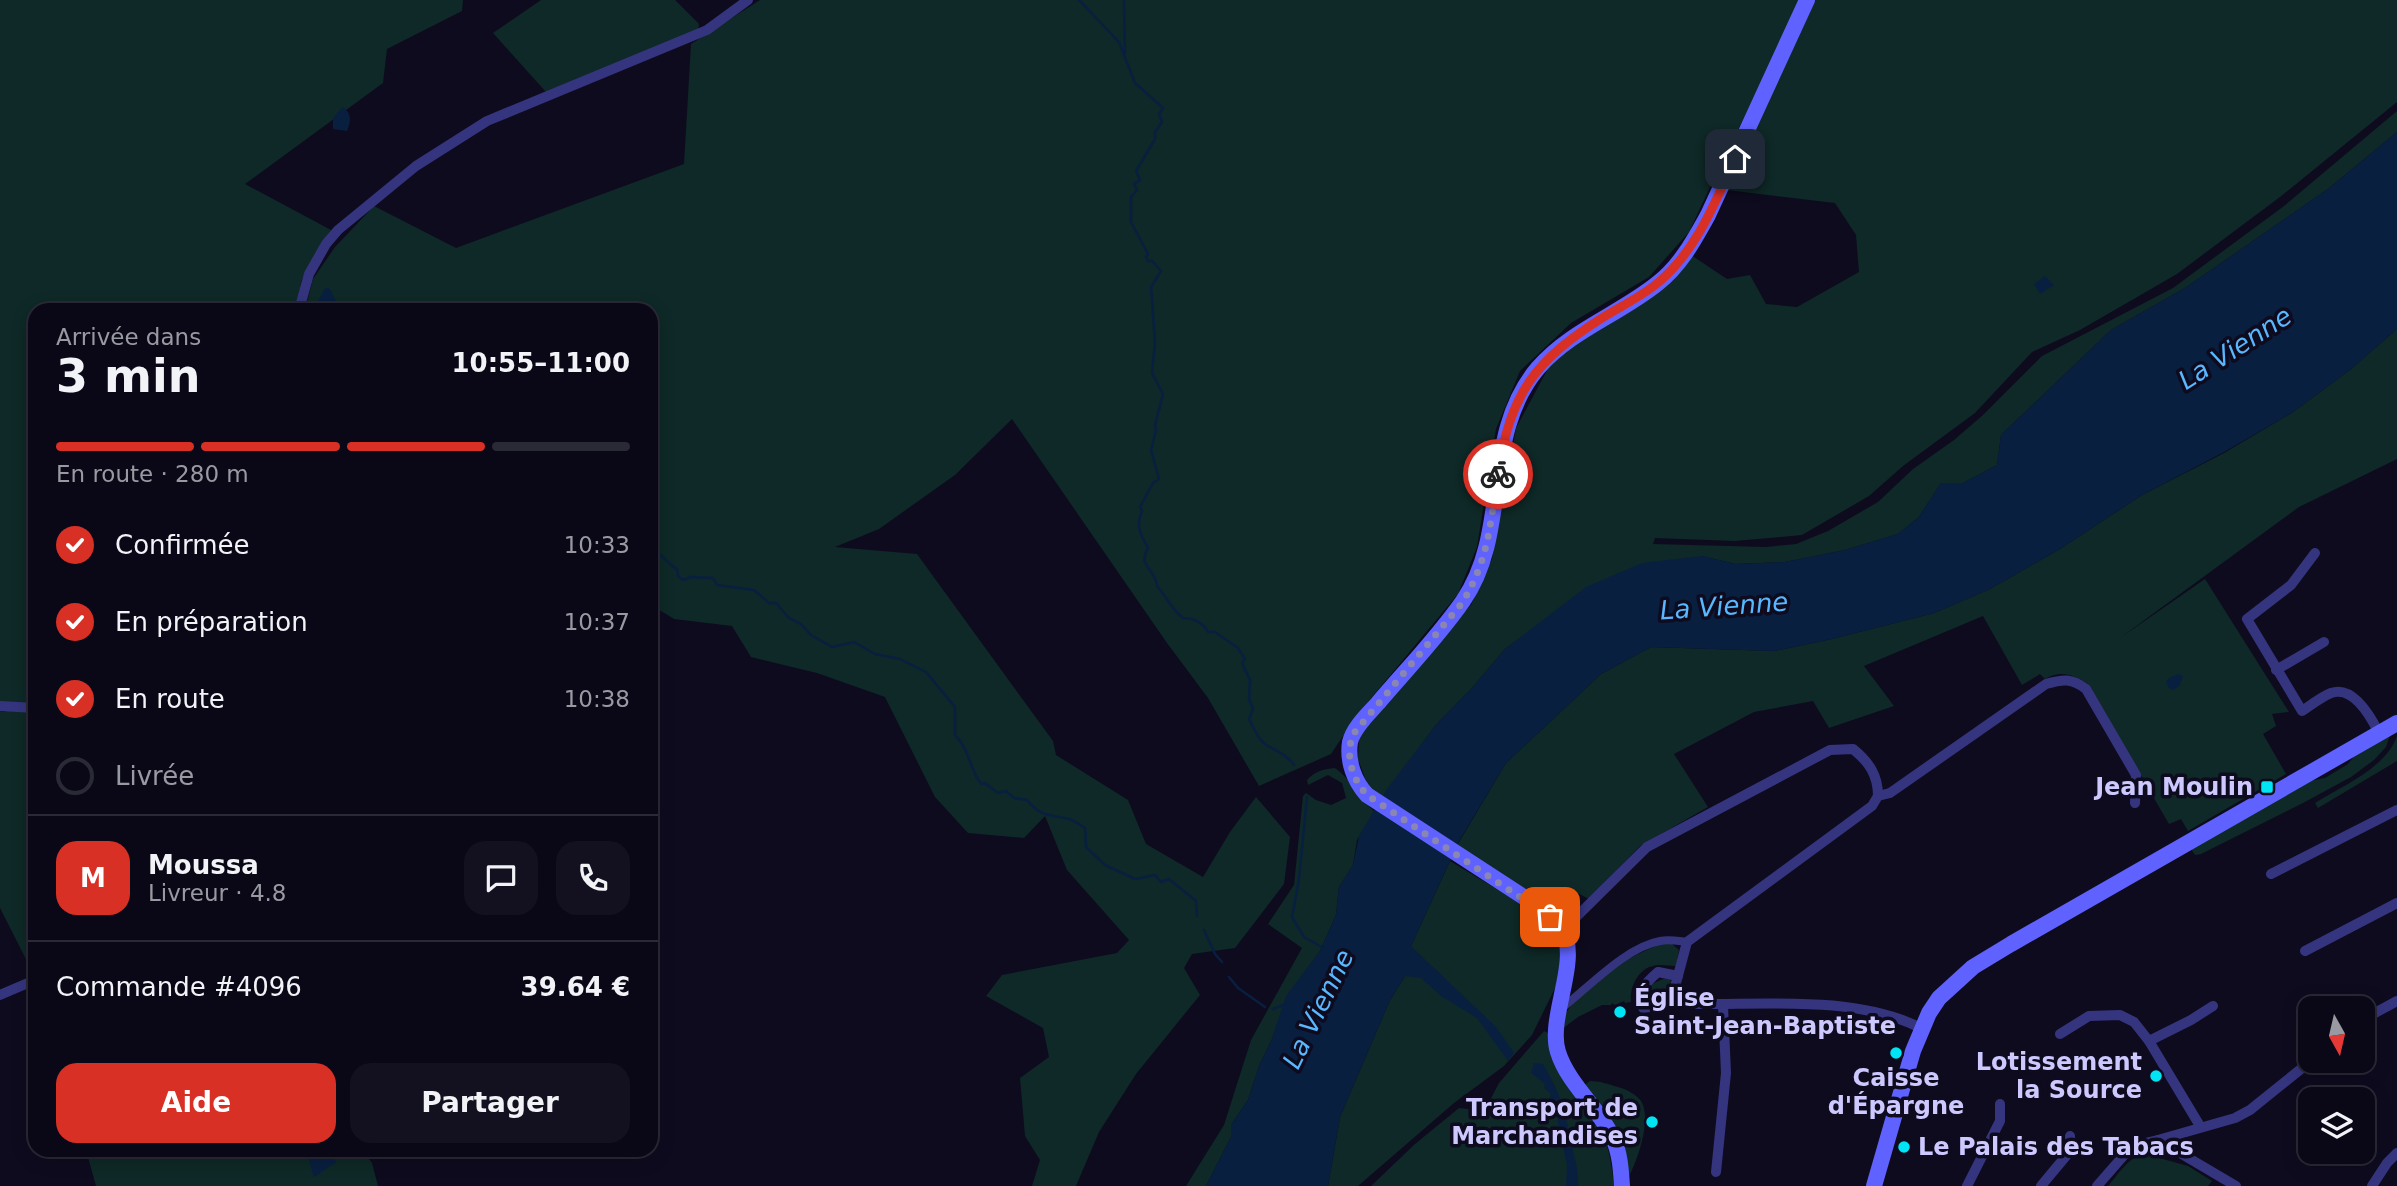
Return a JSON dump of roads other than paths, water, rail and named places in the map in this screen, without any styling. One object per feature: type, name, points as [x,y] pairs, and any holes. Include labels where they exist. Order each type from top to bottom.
[{"type":"main road","points":[[1622,1186],[1615,1142],[1558,1051],[1556,1033],[1567,947],[1563,930],[1539,907],[1375,801],[1359,787],[1350,759],[1350,741],[1373,708],[1462,603],[1476,580],[1486,552],[1505,434],[1522,390],[1538,369],[1570,338],[1659,282],[1677,265],[1709,215],[1807,0]]},
{"type":"main road","points":[[1875,1186],[1921,1028],[1939,998],[1973,967],[2397,723]]},
{"type":"street","points":[[301,303],[309,274],[326,243],[416,166],[487,121],[707,30],[748,0]]},
{"type":"street","points":[[2315,553],[2291,585],[2247,619],[2302,711],[2331,693],[2340,691],[2350,695],[2368,713],[2379,733]]},
{"type":"street","points":[[2276,670],[2324,642]]},
{"type":"street","points":[[1878,796],[1890,793],[2046,684],[2064,679],[2076,681],[2086,688],[2136,775],[2135,803]]},
{"type":"street","points":[[0,706],[28,708]]},
{"type":"street","points":[[1563,930],[1647,847],[1830,750],[1853,749],[1866,760],[1876,776],[1878,796],[1872,806],[1687,942],[1676,983],[1678,993],[1692,1004],[1858,1009],[1901,1018],[1921,1028]]},
{"type":"street","points":[[2271,874],[2397,810]]},
{"type":"street","points":[[2305,951],[2397,903]]},
{"type":"street","points":[[1560,1009],[1597,976],[1649,944],[1668,940],[1687,942]]},
{"type":"street","points":[[1678,976],[1658,972],[1644,984],[1641,996],[1643,1008],[1686,1001]]},
{"type":"street","points":[[0,995],[28,984]]},
{"type":"street","points":[[2375,1013],[2397,1001]]},
{"type":"street","points":[[1716,1171],[1726,1073],[1723,1005]]},
{"type":"street","points":[[2149,1041],[2213,1006]]},
{"type":"street","points":[[2060,1034],[2089,1016],[2120,1015],[2134,1023],[2149,1041],[2200,1126]]},
{"type":"street","points":[[2097,1186],[2132,1146],[2235,1118],[2250,1110],[2298,1071]]},
{"type":"street","points":[[1967,1186],[2000,1121],[2000,1104]]},
{"type":"street","points":[[2041,1186],[2071,1150],[2070,1136]]},
{"type":"street","points":[[2158,1140],[2235,1186]]},
{"type":"street","points":[[2372,1186],[2397,1153]]},
{"type":"water","points":[[343,107],[350,118],[347,131],[333,129],[333,118]]},
{"type":"water","name":"La Vienne","points":[[2397,132],[2397,329],[2351,369],[2293,412],[2142,495],[2060,549],[1990,589],[1934,613],[1774,651],[1651,647],[1601,674],[1506,763],[1459,841],[1411,946],[1496,1027],[1514,1053],[1508,1061],[1477,1018],[1441,996],[1421,978],[1405,976],[1390,1000],[1340,1117],[1328,1186],[1206,1186],[1231,1137],[1231,1125],[1248,1100],[1286,996],[1320,951],[1336,915],[1339,887],[1353,865],[1359,836],[1387,789],[1435,726],[1505,649],[1586,587],[1642,563],[1702,556],[1735,564],[1785,562],[1845,550],[1898,534],[1919,517],[1941,483],[1963,483],[1997,465],[2001,435],[2111,330],[2185,288],[2328,189]]},
{"type":"water","points":[[2045,276],[2054,285],[2040,294],[2034,284]]},
{"type":"water","points":[[325,288],[329,288],[337,303],[317,303]]},
{"type":"water","points":[[2179,674],[2183,676],[2180,685],[2173,690],[2169,688],[2166,682]]},
{"type":"water","points":[[1534,1063],[1543,1064],[1561,1102],[1576,1164],[1578,1186],[1566,1186],[1567,1165],[1554,1104],[1549,1098],[1551,1094],[1544,1088],[1545,1084],[1531,1073]]},
{"type":"water","points":[[308,1157],[332,1157],[336,1162],[314,1177]]},
{"type":"waterway","points":[[1079,0],[1119,42],[1135,83],[1163,108],[1159,114],[1162,122],[1155,132],[1155,139],[1136,171],[1140,180],[1134,184],[1137,190],[1131,197],[1131,222],[1148,254],[1148,261],[1152,261],[1161,271],[1151,287],[1155,342],[1152,373],[1163,394],[1151,450],[1159,479],[1153,483],[1140,507],[1142,511],[1139,521],[1148,548],[1145,554],[1146,564],[1157,586],[1179,615],[1198,622],[1208,632],[1215,632],[1238,648],[1245,659],[1242,663],[1250,680],[1249,699],[1253,709],[1249,719],[1262,742],[1284,755],[1294,765]]},
{"type":"waterway","points":[[1124,0],[1125,53]]},
{"type":"waterway","points":[[658,553],[677,569],[678,576],[683,580],[691,577],[713,578],[717,585],[754,590],[769,603],[776,603],[789,618],[801,624],[811,635],[832,647],[854,642],[875,654],[900,659],[926,672],[955,707],[955,735],[964,747],[981,784],[985,783],[998,793],[1006,791],[1014,798],[1027,800],[1046,814],[1069,819],[1085,828],[1086,847],[1105,865],[1135,879],[1155,875],[1161,882],[1169,879],[1196,901],[1197,916]]},
{"type":"waterway","name":"La Vienne","points":[[1307,797],[1299,879],[1292,917],[1304,937],[1322,947]]},
{"type":"waterway","points":[[1204,930],[1215,954],[1222,962]]},
{"type":"waterway","points":[[1229,977],[1238,988],[1265,1007]]},
{"type":"waterway","points":[[1273,1009],[1286,1004]]},
{"type":"place","name":"Jean Moulin","points":[[2267,787]]},
{"type":"place","name":"Église Saint-Jean-Baptiste","points":[[1620,1012]]},
{"type":"place","name":"Caisse d'Épargne","points":[[1896,1053]]},
{"type":"place","name":"Lotissement la Source","points":[[2156,1076]]},
{"type":"place","name":"Transport de Marchandises","points":[[1652,1122]]},
{"type":"place","name":"Le Palais des Tabacs","points":[[1904,1147]]}]
